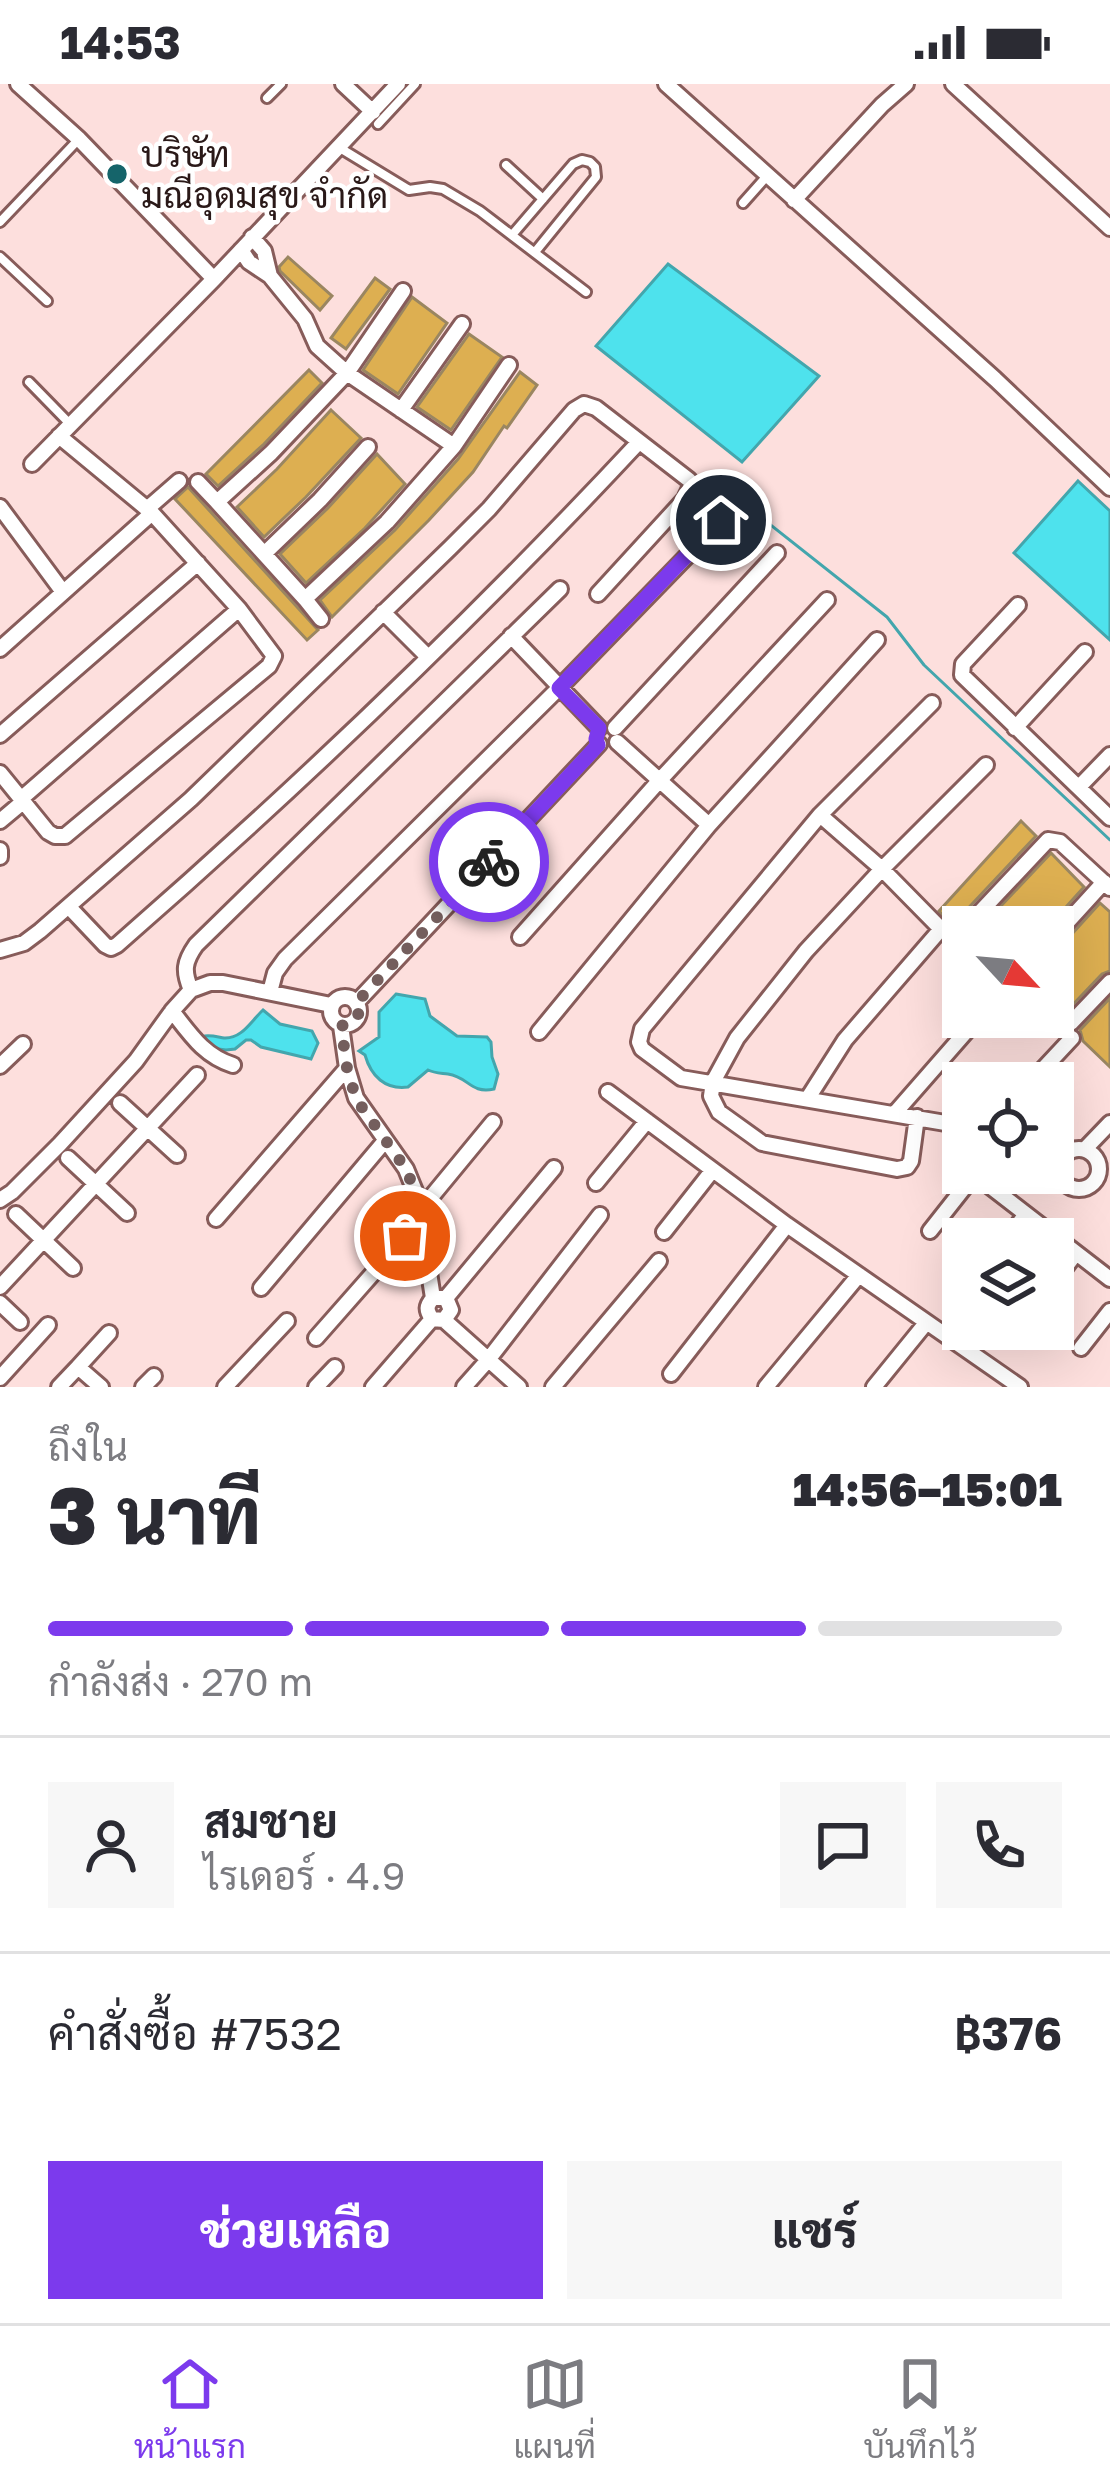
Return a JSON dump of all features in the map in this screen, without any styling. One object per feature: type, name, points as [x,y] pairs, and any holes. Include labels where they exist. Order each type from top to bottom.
[{"type":"street","points":[[18,84],[79,139],[214,279]]},
{"type":"street","points":[[343,84],[375,118]]},
{"type":"street","points":[[32,464],[339,147],[375,118],[398,84]]},
{"type":"street","points":[[666,84],[1110,488]]},
{"type":"street","points":[[794,200],[907,84]]},
{"type":"street","points":[[953,84],[1107,218]]},
{"type":"street","points":[[252,237],[264,251],[271,276]]},
{"type":"street","points":[[241,250],[249,262],[271,276],[305,319],[317,346],[347,373],[454,446]]},
{"type":"street","points":[[218,502],[347,373],[403,291]]},
{"type":"street","points":[[401,410],[461,324]]},
{"type":"street","points":[[305,599],[387,523],[454,446],[509,365]]},
{"type":"street","points":[[0,950],[24,943],[191,799],[490,508],[584,404],[596,408],[689,480],[689,492],[598,594]]},
{"type":"street","points":[[0,772],[48,832],[65,836],[269,666],[274,656],[239,609],[150,511],[65,430]]},
{"type":"street","points":[[69,907],[105,945],[117,945],[256,823],[548,541],[639,442]]},
{"type":"street","points":[[264,554],[368,447]]},
{"type":"street","points":[[0,650],[179,481]]},
{"type":"street","points":[[198,482],[321,619]]},
{"type":"street","points":[[0,507],[63,592]]},
{"type":"street","points":[[270,992],[275,973],[286,959],[721,520]]},
{"type":"street","points":[[610,732],[777,553]]},
{"type":"street","points":[[0,735],[198,563]]},
{"type":"street","points":[[191,991],[184,965],[196,946],[560,589]]},
{"type":"street","points":[[520,938],[827,601]]},
{"type":"street","points":[[1018,605],[961,669],[962,675],[1110,818]]},
{"type":"street","points":[[0,821],[239,609]]},
{"type":"street","points":[[383,612],[428,657]]},
{"type":"street","points":[[511,636],[559,688],[710,825]]},
{"type":"street","points":[[539,1032],[710,825],[877,640]]},
{"type":"street","points":[[1016,728],[1084,652]]},
{"type":"street","points":[[932,704],[820,815],[642,1029],[639,1042],[681,1078],[942,1122]]},
{"type":"street","points":[[356,1003],[598,745],[612,747],[610,732]]},
{"type":"street","points":[[1079,788],[1110,755]]},
{"type":"street","points":[[916,1118],[911,1161],[897,1169],[762,1143],[719,1112],[711,1096],[713,1082],[737,1038],[806,951],[986,765]]},
{"type":"street","points":[[808,1098],[845,1040],[941,929],[820,815]]},
{"type":"street","points":[[986,906],[1048,840],[1060,842],[1107,885],[1074,917]]},
{"type":"street","points":[[1046,1062],[1110,982]]},
{"type":"street","points":[[0,1200],[34,1171],[136,1061],[191,991],[223,983],[332,1006]]},
{"type":"street","points":[[332,1006],[343,997],[356,1003]]},
{"type":"street","points":[[341,1026],[358,1017],[356,1003]]},
{"type":"street","points":[[332,1006],[333,1020],[341,1026],[356,1099],[411,1179],[440,1298],[452,1310],[373,1387]]},
{"type":"street","points":[[172,1011],[201,1048],[233,1065]]},
{"type":"street","points":[[895,1113],[961,1038]]},
{"type":"street","points":[[0,1066],[23,1044]]},
{"type":"street","points":[[216,1219],[347,1068]]},
{"type":"street","points":[[0,1287],[197,1075]]},
{"type":"street","points":[[608,1092],[1000,1381],[1021,1387]]},
{"type":"street","points":[[120,1102],[177,1155]]},
{"type":"street","points":[[596,1183],[647,1121]]},
{"type":"street","points":[[316,1337],[493,1122]]},
{"type":"street","points":[[1085,1149],[1110,1123]]},
{"type":"street","points":[[261,1288],[384,1142]]},
{"type":"street","points":[[1074,1149],[1096,1156],[1096,1181]]},
{"type":"street","points":[[68,1158],[127,1214]]},
{"type":"street","points":[[440,1298],[554,1168]]},
{"type":"street","points":[[664,1232],[712,1171]]},
{"type":"street","points":[[930,1231],[974,1177],[1110,1279]]},
{"type":"street","points":[[1074,1188],[1096,1181]]},
{"type":"street","points":[[1096,1181],[1110,1192]]},
{"type":"street","points":[[16,1214],[74,1268]]},
{"type":"street","points":[[1023,1218],[1026,1214]]},
{"type":"street","points":[[464,1387],[601,1215]]},
{"type":"street","points":[[671,1375],[787,1225]]},
{"type":"street","points":[[554,1387],[659,1261]]},
{"type":"street","points":[[766,1387],[859,1275]]},
{"type":"street","points":[[0,1304],[20,1322]]},
{"type":"street","points":[[1081,1348],[1110,1311]]},
{"type":"street","points":[[438,1320],[519,1387]]},
{"type":"street","points":[[233,1384],[287,1322]]},
{"type":"street","points":[[874,1387],[926,1323]]},
{"type":"street","points":[[0,1378],[49,1325]]},
{"type":"street","points":[[59,1387],[109,1333]]},
{"type":"street","points":[[78,1366],[101,1387]]},
{"type":"street","points":[[316,1387],[334,1367]]},
{"type":"lane","points":[[267,98],[281,84]]},
{"type":"lane","points":[[375,118],[416,84]]},
{"type":"lane","points":[[0,222],[79,139]]},
{"type":"lane","points":[[339,147],[409,190],[443,189],[586,292]]},
{"type":"lane","points":[[512,235],[573,164],[582,160],[595,167],[596,177],[588,189],[535,252]]},
{"type":"lane","points":[[506,165],[543,199]]},
{"type":"lane","points":[[743,203],[767,176]]},
{"type":"lane","points":[[0,257],[47,301]]},
{"type":"lane","points":[[29,382],[65,430]]},
{"type":"water","points":[[668,264],[819,376],[742,462],[596,346]]},
{"type":"water","points":[[1078,481],[1110,511],[1110,640],[1014,553]]},
{"type":"water","points":[[396,994],[425,999],[430,1016],[457,1036],[487,1037],[498,1074],[494,1089],[480,1089],[455,1076],[428,1070],[408,1087],[380,1080],[359,1051],[379,1037],[379,1012]]},
{"type":"water","points":[[263,1010],[280,1024],[312,1031],[318,1043],[311,1059],[261,1047],[251,1040],[226,1050],[202,1042],[205,1036],[236,1036]]},
{"type":"building","points":[[288,257],[332,296],[320,310],[280,271]]},
{"type":"building","points":[[375,278],[390,289],[346,349],[331,338]]},
{"type":"building","points":[[412,297],[447,323],[398,394],[363,370]]},
{"type":"building","points":[[469,334],[502,357],[451,430],[417,407]]},
{"type":"building","points":[[309,370],[322,383],[218,486],[206,474]]},
{"type":"building","points":[[520,372],[537,385],[507,428],[429,520],[332,617],[320,600],[395,530],[458,459]]},
{"type":"building","points":[[331,410],[361,438],[264,537],[237,507]]},
{"type":"building","points":[[377,454],[405,484],[306,583],[280,554]]},
{"type":"building","points":[[188,487],[318,630],[307,640],[175,499]]},
{"type":"building","points":[[1021,821],[1036,836],[970,906],[944,906]]},
{"type":"building","points":[[1051,853],[1084,887],[1067,906],[1001,906]]},
{"type":"building","points":[[1100,903],[1110,912],[1110,971],[1074,1003],[1074,932]]},
{"type":"building","points":[[1110,998],[1110,1067],[1083,1041],[1080,1030]]},
{"type":"waterway","points":[[743,503],[887,617],[924,665],[1110,840]]},
{"type":"way so far","points":[[405,1236],[420,1220],[417,1196],[406,1169],[356,1099],[341,1026],[355,1022],[356,1003],[489,862]]},
{"type":"place","name":"บริษัท มณีอุดมสุข จำกัด","points":[[117,174]]},
{"type":"route","points":[[489,862],[598,745],[599,728],[559,688],[721,520]]}]
